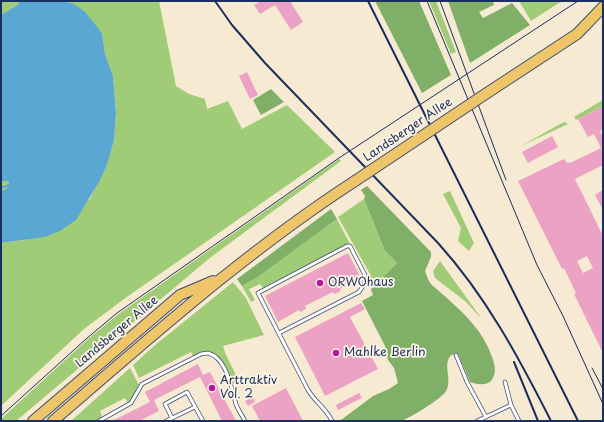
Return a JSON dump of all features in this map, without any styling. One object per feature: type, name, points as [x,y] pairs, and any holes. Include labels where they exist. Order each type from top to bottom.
[{"type":"main road","name":"Landsberger Allee","points":[[53,421],[226,275],[291,224],[577,34],[603,7]]},
{"type":"main road","name":"Landsberger Allee","points":[[33,421],[180,295],[226,275]]},
{"type":"lane","points":[[279,334],[359,292],[365,283],[365,274],[350,246],[347,246],[258,293],[279,334],[314,400],[322,406],[332,421]]},
{"type":"lane","points":[[99,421],[131,403],[142,384],[201,354],[208,353],[219,360],[229,379],[237,406],[245,421]]},
{"type":"lane","points":[[456,355],[467,382],[486,417]]},
{"type":"lane","points":[[505,382],[511,404],[519,421]]},
{"type":"lane","points":[[172,418],[165,404],[187,392],[203,421]]},
{"type":"lane","points":[[477,421],[511,404]]},
{"type":"lane","points":[[166,421],[195,407]]},
{"type":"green space","points":[[1,1],[19,1],[19,4],[1,15]]},
{"type":"green space","points":[[65,1],[159,1],[176,86],[189,94],[205,99],[207,109],[228,101],[242,129],[287,105],[335,152],[124,299],[84,329],[1,406],[1,243],[25,240],[89,200],[107,165],[114,141],[116,113],[113,76],[105,54],[102,33],[74,4]]},
{"type":"green space","points":[[375,1],[419,1],[451,75],[422,93]]},
{"type":"green space","points":[[429,1],[436,1],[456,52],[451,54]]},
{"type":"green space","points":[[448,1],[493,1],[494,5],[479,12],[483,18],[512,3],[530,25],[470,63]]},
{"type":"green space","points":[[519,1],[562,1],[531,21]]},
{"type":"green space","points":[[271,89],[284,102],[261,115],[253,100]]},
{"type":"green space","points":[[603,100],[603,106],[576,120],[574,117]]},
{"type":"green space","points":[[565,122],[568,124],[521,146],[562,123]]},
{"type":"green space","points":[[339,159],[341,161],[211,257],[16,421],[1,421],[1,419],[88,339],[120,313]]},
{"type":"green space","points":[[1,181],[8,181],[9,185],[6,189],[1,191]]},
{"type":"green space","points":[[367,186],[431,252],[431,257],[425,271],[429,280],[432,285],[455,305],[474,325],[489,348],[495,366],[493,378],[489,383],[472,383],[470,382],[458,354],[451,355],[447,363],[448,387],[446,391],[439,398],[424,408],[410,417],[400,421],[370,422],[341,420],[373,396],[398,383],[394,368],[388,360],[385,346],[362,301],[373,295],[371,290],[397,263],[385,251],[364,199],[365,196],[361,190]]},
{"type":"green space","points":[[450,191],[474,243],[469,251],[458,241],[461,228],[443,194]]},
{"type":"green space","points":[[364,199],[385,251],[397,263],[371,290],[370,274],[338,217]]},
{"type":"green space","points":[[331,209],[337,219],[258,277],[242,286],[237,279]]},
{"type":"green space","points":[[337,219],[350,244],[263,288],[260,284],[249,289],[255,300],[251,302],[242,286],[258,277]]},
{"type":"green space","points":[[440,261],[482,319],[465,301],[435,278],[433,271]]},
{"type":"green space","points":[[233,282],[246,298],[264,335],[223,346],[239,381],[233,384],[218,357],[208,351],[193,356],[191,352],[139,378],[133,365],[154,346]]},
{"type":"green space","points":[[130,368],[139,385],[128,403],[125,398],[100,411],[102,416],[98,421],[71,421]]},
{"type":"water","points":[[19,1],[65,1],[74,4],[85,12],[102,33],[105,54],[113,76],[116,113],[114,141],[107,165],[99,182],[76,220],[60,231],[45,237],[1,243],[1,191],[6,189],[9,185],[8,181],[1,181],[1,15],[19,4]]},
{"type":"building","points":[[261,1],[290,1],[303,22],[291,30],[275,5],[260,14],[254,5]]},
{"type":"building","points":[[247,72],[258,95],[250,99],[239,76]]},
{"type":"building","points":[[603,106],[603,129],[600,131],[603,138],[603,165],[575,179],[603,236],[603,353],[574,294],[576,293],[564,268],[562,269],[518,181],[564,159],[567,163],[570,163],[601,148],[594,134],[588,137],[578,119]],"holes":[[[587,256],[593,268],[583,273],[577,261]]]},
{"type":"building","points":[[552,136],[558,147],[528,163],[522,152]]},
{"type":"building","points":[[603,190],[603,210],[595,195]]},
{"type":"building","name":"ORWOhaus","points":[[348,253],[361,278],[340,289],[341,291],[335,294],[333,292],[305,306],[306,309],[300,312],[299,310],[278,322],[265,296]]},
{"type":"building","name":"Mahlke Berlin","points":[[361,303],[365,309],[350,317],[378,369],[325,396],[295,337]]},
{"type":"building","points":[[198,364],[203,375],[210,372],[236,421],[222,421],[200,377],[154,400],[159,411],[139,421],[112,421],[150,402],[145,392]]},
{"type":"building","points":[[286,388],[303,421],[260,421],[252,406]]},
{"type":"building","points":[[359,393],[362,398],[338,410],[336,405]]},
{"type":"building","points":[[253,397],[255,402],[248,406],[245,401]]},
{"type":"waterway","points":[[1,188],[9,185]]},
{"type":"tram line","points":[[427,1],[537,265],[563,316],[603,404]]},
{"type":"tram line","points":[[440,1],[506,180]]},
{"type":"tram line","points":[[1,416],[117,313],[339,158],[578,1]]},
{"type":"tram line","points":[[592,368],[603,389]]},
{"type":"railway","points":[[215,1],[232,25],[265,63],[438,243],[455,263],[486,306],[514,351],[551,421]]},
{"type":"railway","points":[[368,1],[578,421]]},
{"type":"railway","points":[[514,362],[538,421]]},
{"type":"place","name":"ORWOhaus","points":[[320,283]]},
{"type":"place","name":"Mahlke Berlin","points":[[336,353]]},
{"type":"place","name":"Arttraktiv Vol. 2","points":[[212,388]]}]
